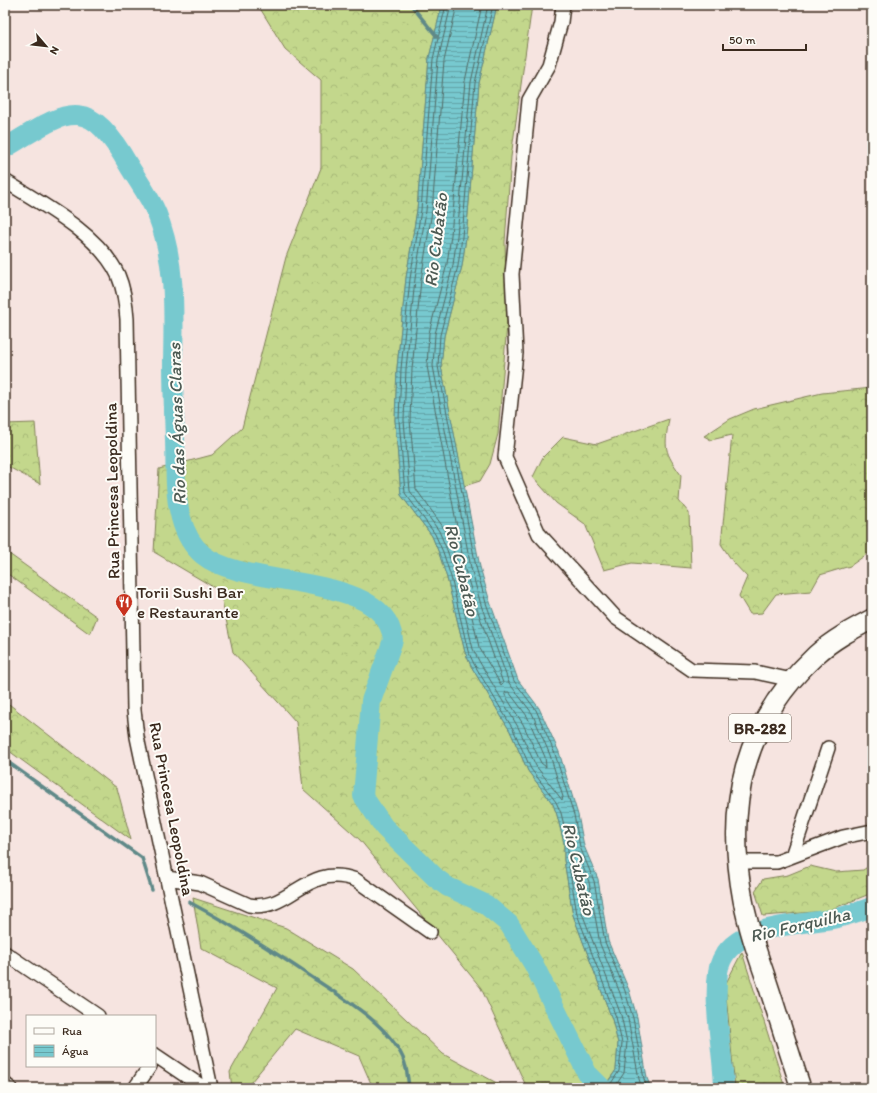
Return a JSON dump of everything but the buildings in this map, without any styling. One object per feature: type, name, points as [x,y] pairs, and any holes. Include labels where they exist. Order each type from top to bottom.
[{"type":"highway","name":"BR-282","points":[[801,1088],[749,925],[740,884],[735,826],[742,778],[752,743],[770,710],[792,680],[817,654],[845,634],[872,619]]},
{"type":"street","points":[[563,5],[561,22],[549,65],[528,100],[512,274],[516,353],[505,457],[539,534],[616,618],[692,670],[755,672],[792,680]]},
{"type":"street","name":"Rua Princesa Leopoldina","points":[[5,181],[62,218],[93,244],[117,273],[124,295],[127,320],[134,710],[141,763],[211,1088]]},
{"type":"street","points":[[792,856],[828,748]]},
{"type":"street","points":[[738,862],[777,862],[843,838],[872,831]]},
{"type":"street","points":[[166,878],[200,883],[249,905],[257,906],[277,901],[312,880],[321,877],[330,875],[347,877],[356,880],[430,932]]},
{"type":"street","points":[[5,952],[97,1015]]},
{"type":"street","points":[[156,1060],[204,1088]]},
{"type":"street","points":[[134,1088],[148,1067]]},
{"type":"street","points":[[5,1084],[10,1088]]},
{"type":"green space","points":[[258,5],[442,5],[429,58],[417,210],[406,278],[397,368],[395,420],[401,495],[432,536],[439,553],[447,578],[465,652],[471,666],[510,731],[528,771],[553,804],[557,815],[564,843],[564,860],[573,915],[612,1019],[618,1043],[616,1070],[603,1088],[527,1088],[481,988],[360,840],[303,789],[296,722],[233,652],[220,591],[154,552],[159,469],[212,455],[242,428],[286,257],[321,168],[321,80],[285,49]]},
{"type":"green space","points":[[497,5],[532,5],[511,157],[505,242],[507,324],[498,434],[490,464],[480,481],[464,486],[441,366],[444,336],[462,266],[466,237],[479,83]]},
{"type":"green space","points":[[872,388],[872,553],[867,554],[850,566],[820,575],[811,591],[776,594],[762,613],[750,614],[739,596],[747,577],[733,562],[721,544],[732,435],[711,440],[704,436],[730,419],[754,409],[822,393]]},
{"type":"green space","points":[[669,419],[666,443],[668,454],[681,475],[679,501],[689,513],[691,568],[632,563],[604,570],[585,524],[556,503],[533,477],[543,457],[563,437],[597,444]]},
{"type":"green space","points":[[35,423],[40,484],[5,465],[5,424]]},
{"type":"green space","points":[[5,551],[97,617],[90,634],[5,572]]},
{"type":"green space","points":[[5,701],[117,788],[131,840],[5,748]]},
{"type":"green space","points":[[872,864],[872,893],[827,911],[763,916],[755,891],[763,879],[788,875],[810,866],[836,872],[863,870]]},
{"type":"green space","points":[[193,898],[286,928],[353,969],[443,1054],[506,1088],[373,1088],[359,1056],[295,1029],[246,1088],[232,1088],[230,1072],[277,988],[201,948]]},
{"type":"green space","points":[[742,952],[785,1088],[735,1088],[725,985]]},
{"type":"water","name":"Rio Cubatão","points":[[442,5],[497,5],[479,83],[466,237],[462,266],[444,336],[441,366],[480,567],[490,602],[518,680],[539,708],[559,752],[578,815],[584,846],[598,879],[608,941],[629,990],[637,1017],[647,1078],[651,1088],[604,1088],[616,1070],[618,1043],[612,1019],[573,915],[564,860],[564,843],[557,815],[553,804],[528,771],[510,731],[471,666],[465,652],[447,578],[439,553],[432,536],[401,495],[395,420],[397,368],[406,278],[417,210],[429,58]]},
{"type":"waterway","points":[[411,5],[438,38]]},
{"type":"waterway","name":"Rio das Águas Claras","points":[[5,148],[45,124],[61,117],[75,115],[88,118],[101,127],[114,142],[144,189],[157,214],[168,250],[171,268],[176,489],[179,508],[187,534],[195,547],[203,555],[223,566],[341,592],[367,603],[385,618],[393,640],[371,701],[363,796],[384,827],[436,878],[448,887],[485,904],[509,924],[534,965],[587,1073],[602,1088]]},
{"type":"waterway","points":[[5,760],[142,858],[152,890]]},
{"type":"waterway","points":[[189,902],[237,929],[283,958],[351,1003],[376,1023],[387,1034],[403,1058],[409,1088]]},
{"type":"waterway","name":"Rio Forquilha","points":[[724,1088],[717,1015],[718,972],[724,956],[735,944],[749,935],[767,929],[837,918],[872,907]]},
{"type":"place","name":"Torii Sushi Bar e Restaurante","points":[[124,617]]}]
